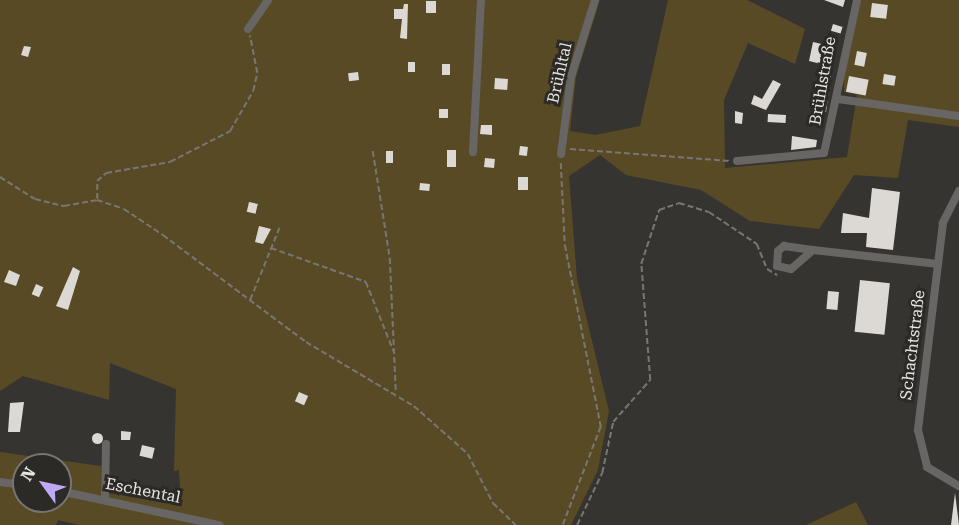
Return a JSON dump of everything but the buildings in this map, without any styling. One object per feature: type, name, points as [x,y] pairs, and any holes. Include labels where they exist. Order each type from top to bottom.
[{"type":"street","points":[[248,29],[268,0]]},
{"type":"street","points":[[473,152],[481,0]]},
{"type":"street","name":"Brühltal","points":[[561,151],[571,77],[595,0]]},
{"type":"street","name":"Brühlstraße","points":[[737,161],[824,153],[838,99],[857,0]]},
{"type":"street","points":[[838,99],[959,116]]},
{"type":"street","name":"Schachtstraße","points":[[959,191],[943,223],[918,444],[927,467],[959,486]]},
{"type":"street","points":[[813,250],[784,270],[775,258],[784,246],[938,264]]},
{"type":"street","points":[[105,499],[106,444]]},
{"type":"street","name":"Eschental","points":[[72,493],[219,525]]},
{"type":"path","points":[[97,200],[97,181],[106,173],[170,162],[230,131],[253,91],[257,73],[248,29]]},
{"type":"path","points":[[373,151],[390,258],[396,392]]},
{"type":"path","points":[[563,525],[601,427],[565,245],[561,151],[737,161]]},
{"type":"path","points":[[0,177],[35,199],[64,206],[97,200],[124,209],[163,235],[306,342],[396,392],[468,454],[493,503],[516,525]]},
{"type":"path","points":[[577,525],[602,473],[613,422],[650,380],[641,264],[659,210],[679,204],[709,212],[757,244],[775,276],[784,270]]},
{"type":"path","points":[[250,301],[280,226]]},
{"type":"path","points":[[271,248],[366,282],[395,355]]},
{"type":"shaded area","points":[[0,0],[600,0],[576,77],[570,131],[595,135],[640,126],[668,0],[747,0],[805,29],[795,64],[748,43],[724,100],[725,168],[847,157],[857,95],[844,92],[844,75],[861,0],[959,0],[959,127],[908,120],[898,178],[854,175],[819,229],[750,221],[701,190],[626,175],[600,155],[569,176],[577,279],[609,411],[598,470],[571,525],[79,525],[58,520],[56,525],[0,525],[0,452],[12,454],[12,513],[72,513],[72,462],[101,466],[101,492],[181,505],[179,470],[174,471],[176,389],[110,363],[109,400],[23,376],[0,391]]},
{"type":"shaded area","points":[[856,502],[868,525],[806,525]]}]
